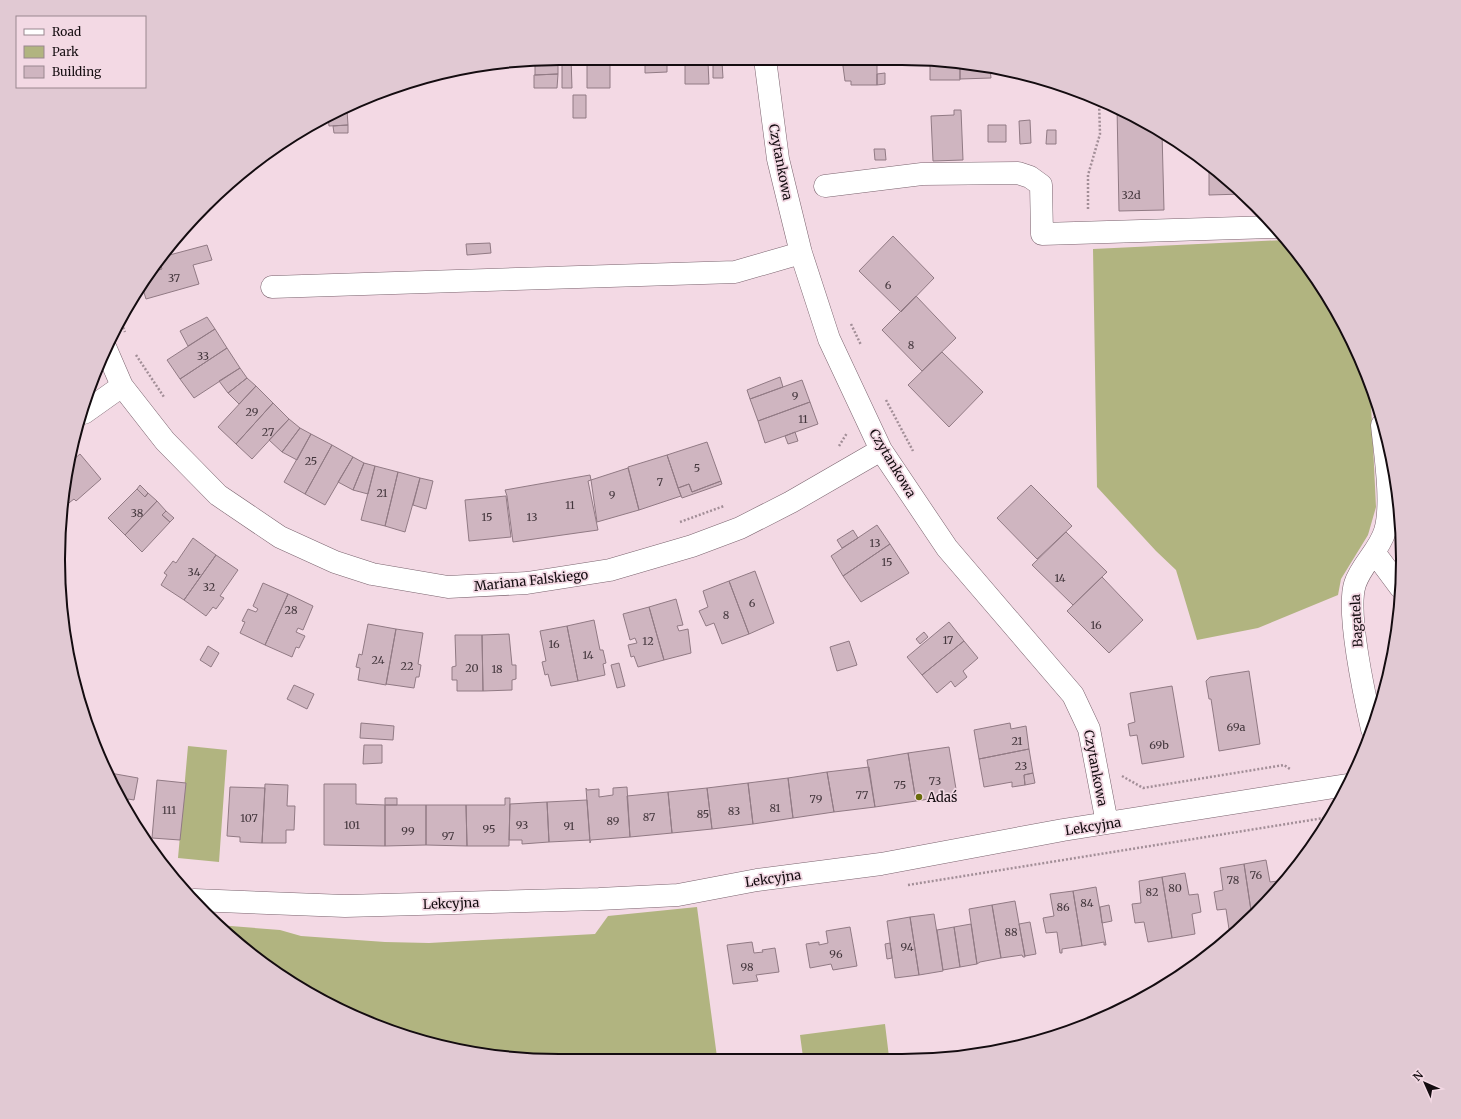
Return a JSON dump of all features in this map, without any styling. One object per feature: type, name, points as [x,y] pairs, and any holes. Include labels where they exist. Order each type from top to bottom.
[{"type":"street","name":"Czytankowa","points":[[766,65],[778,159],[801,253],[829,339],[881,450],[947,548],[1073,695],[1089,729],[1107,823]]},
{"type":"street","points":[[825,186],[922,174],[1018,173],[1030,177],[1041,185],[1042,234],[1267,227]]},
{"type":"street","points":[[272,287],[735,272],[801,253]]},
{"type":"street","name":"Mariana Falskiego","points":[[109,356],[122,386],[165,441],[218,496],[280,537],[335,562],[372,574],[448,587],[527,583],[610,570],[692,546],[740,528],[791,502],[881,450]]},
{"type":"street","points":[[88,410],[122,386]]},
{"type":"street","name":"Bagatela","points":[[1370,718],[1354,630],[1354,585],[1374,552],[1385,530],[1388,501],[1384,456]]},
{"type":"street","points":[[1374,552],[1395,581]]},
{"type":"street","name":"Lekcyjna","points":[[202,900],[345,906],[599,899],[678,895],[757,880],[881,864],[1107,823],[1341,786]]},
{"type":"path","points":[[1088,216],[1088,175],[1100,134],[1099,107]]},
{"type":"path","points":[[849,320],[862,347]]},
{"type":"path","points":[[123,328],[127,338]]},
{"type":"path","points":[[133,350],[166,401]]},
{"type":"path","points":[[884,396],[917,457]]},
{"type":"path","points":[[679,523],[731,504]]},
{"type":"path","points":[[1121,775],[1143,788],[1284,764],[1294,772]]},
{"type":"path","points":[[901,886],[1323,818]]},
{"type":"green space","points":[[1279,240],[1294,258],[1330,312],[1358,370],[1371,404],[1376,507],[1368,535],[1341,579],[1338,595],[1258,628],[1197,640],[1176,570],[1156,551],[1097,487],[1093,249]]},
{"type":"green space","points":[[188,746],[227,750],[219,862],[178,858]]},
{"type":"green space","points":[[697,907],[717,1054],[527,1053],[495,1050],[432,1037],[401,1028],[370,1016],[312,988],[258,952],[228,926],[280,930],[301,936],[385,942],[429,943],[595,934],[608,916]]},
{"type":"green space","points":[[885,1024],[889,1054],[803,1054],[800,1035]]},
{"type":"building","points":[[558,65],[558,74],[535,75],[535,66]]},
{"type":"building","points":[[562,65],[571,65],[572,88],[562,88]]},
{"type":"building","points":[[587,65],[610,65],[610,88],[587,88]]},
{"type":"building","points":[[645,65],[667,65],[667,72],[645,73]]},
{"type":"building","points":[[685,65],[708,65],[709,84],[685,84]]},
{"type":"building","points":[[713,65],[722,65],[723,78],[713,78]]},
{"type":"building","points":[[843,65],[877,65],[877,85],[851,85],[851,81],[845,81]]},
{"type":"building","points":[[930,66],[960,68],[960,80],[930,80]]},
{"type":"building","points":[[960,68],[991,74],[991,78],[960,79]]},
{"type":"building","points":[[885,73],[885,84],[877,85],[877,74]]},
{"type":"building","points":[[558,74],[557,88],[534,88],[534,75]]},
{"type":"building","points":[[573,95],[586,95],[586,118],[573,118]]},
{"type":"building","points":[[954,110],[961,110],[963,160],[933,161],[931,116],[954,115]]},
{"type":"building","points":[[347,113],[348,125],[329,126],[329,122]]},
{"type":"building","points":[[1117,115],[1162,139],[1164,210],[1119,211]]},
{"type":"building","points":[[1030,120],[1031,143],[1020,144],[1019,121]]},
{"type":"building","points":[[348,125],[348,133],[334,133],[333,126]]},
{"type":"building","points":[[988,125],[1006,125],[1006,142],[988,142]]},
{"type":"building","points":[[1047,130],[1056,130],[1056,144],[1046,144]]},
{"type":"building","points":[[874,149],[885,149],[886,160],[875,160]]},
{"type":"building","points":[[1209,172],[1235,194],[1209,195]]},
{"type":"building","points":[[893,236],[934,278],[901,312],[859,271]]},
{"type":"building","points":[[490,243],[491,253],[467,255],[466,244]]},
{"type":"building","points":[[207,245],[212,260],[193,265],[199,284],[146,299],[144,292],[159,270],[162,269],[161,266],[170,255]]},
{"type":"building","points":[[916,296],[956,338],[922,371],[882,330]]},
{"type":"building","points":[[207,317],[215,329],[188,346],[180,331]]},
{"type":"building","points":[[215,329],[227,348],[180,379],[167,360]]},
{"type":"building","points":[[227,348],[240,368],[194,398],[180,379]]},
{"type":"building","points":[[942,352],[983,392],[949,427],[908,385]]},
{"type":"building","points":[[240,368],[247,378],[228,393],[219,381]]},
{"type":"building","points":[[780,377],[783,387],[750,399],[747,390]]},
{"type":"building","points":[[247,378],[256,386],[239,404],[228,393]]},
{"type":"building","points":[[802,380],[810,402],[758,421],[750,399]]},
{"type":"building","points":[[256,386],[273,403],[236,444],[218,427]]},
{"type":"building","points":[[810,402],[818,424],[765,443],[758,421]]},
{"type":"building","points":[[273,403],[289,419],[252,459],[236,444]]},
{"type":"building","points":[[289,419],[300,428],[282,452],[269,440]]},
{"type":"building","points":[[300,428],[311,434],[297,460],[282,452]]},
{"type":"building","points":[[795,432],[798,441],[788,444],[785,436]]},
{"type":"building","points":[[311,434],[332,445],[305,494],[284,482]]},
{"type":"building","points":[[707,442],[721,481],[692,492],[689,484],[678,488],[667,455]]},
{"type":"building","points":[[332,445],[353,457],[325,505],[305,494]]},
{"type":"building","points":[[80,454],[101,479],[76,501],[74,499],[68,504],[69,495],[76,457]]},
{"type":"building","points":[[667,455],[681,496],[639,510],[628,467]]},
{"type":"building","points":[[353,457],[364,463],[353,490],[338,482]]},
{"type":"building","points":[[364,463],[375,466],[368,494],[353,490]]},
{"type":"building","points":[[375,466],[398,472],[385,526],[361,520]]},
{"type":"building","points":[[628,468],[639,510],[597,522],[591,480]]},
{"type":"building","points":[[398,472],[420,478],[405,532],[385,526]]},
{"type":"building","points":[[590,475],[591,480],[588,481],[598,530],[513,542],[505,490]]},
{"type":"building","points":[[420,478],[433,481],[426,509],[413,505]]},
{"type":"building","points":[[721,481],[722,484],[682,498],[678,488],[689,484],[692,492]]},
{"type":"building","points":[[140,485],[148,493],[145,497],[137,489]]},
{"type":"building","points":[[1031,485],[1072,526],[1037,559],[997,518]]},
{"type":"building","points":[[137,489],[145,497],[148,493],[157,501],[125,535],[108,518]]},
{"type":"building","points":[[506,496],[511,537],[469,541],[465,500]]},
{"type":"building","points":[[157,501],[166,511],[162,515],[170,522],[142,552],[125,535]]},
{"type":"building","points":[[166,511],[174,518],[170,522],[162,515]]},
{"type":"building","points":[[877,525],[890,544],[843,576],[831,556]]},
{"type":"building","points":[[853,530],[858,538],[842,548],[837,540]]},
{"type":"building","points":[[1066,532],[1107,572],[1073,605],[1032,565]]},
{"type":"building","points":[[193,538],[216,555],[184,600],[161,585],[167,575],[164,573],[173,561],[176,563]]},
{"type":"building","points":[[890,544],[909,573],[861,602],[843,576]]},
{"type":"building","points":[[216,555],[238,570],[220,596],[224,598],[216,609],[213,607],[206,616],[184,600]]},
{"type":"building","points":[[755,571],[774,623],[749,634],[729,581]]},
{"type":"building","points":[[1102,577],[1143,620],[1109,653],[1067,611]]},
{"type":"building","points":[[729,581],[749,634],[722,644],[714,623],[706,626],[699,611],[708,607],[703,591]]},
{"type":"building","points":[[263,583],[288,594],[265,645],[240,633],[245,622],[242,621],[248,609],[256,612],[258,609],[253,606]]},
{"type":"building","points":[[288,594],[313,606],[303,630],[298,628],[296,632],[305,636],[299,648],[296,647],[292,657],[265,645]]},
{"type":"building","points":[[676,599],[683,625],[677,626],[679,631],[688,629],[691,653],[664,660],[649,607]]},
{"type":"building","points":[[649,607],[664,660],[638,667],[634,656],[631,657],[628,645],[637,643],[635,638],[630,640],[623,614]]},
{"type":"building","points":[[594,620],[600,650],[603,650],[606,663],[603,664],[605,675],[578,681],[567,626]]},
{"type":"building","points":[[949,622],[964,641],[922,675],[907,657]]},
{"type":"building","points":[[368,624],[396,629],[386,685],[358,680],[360,668],[356,667],[359,654],[362,655]]},
{"type":"building","points":[[567,626],[578,681],[551,686],[548,674],[545,675],[542,662],[546,661],[540,631]]},
{"type":"building","points":[[396,629],[423,633],[418,664],[421,665],[419,677],[416,677],[414,688],[386,684]]},
{"type":"building","points":[[924,632],[928,637],[920,644],[916,639]]},
{"type":"building","points":[[509,634],[512,665],[516,665],[516,679],[512,680],[512,690],[483,691],[482,635]]},
{"type":"building","points":[[455,635],[482,635],[483,691],[457,691],[457,680],[452,680],[452,667],[456,666]]},
{"type":"building","points":[[849,641],[857,665],[837,671],[830,647]]},
{"type":"building","points":[[964,641],[978,658],[963,671],[967,677],[955,687],[951,681],[937,693],[922,675]]},
{"type":"building","points":[[208,646],[219,653],[211,667],[200,660]]},
{"type":"building","points":[[619,663],[625,686],[617,688],[611,665]]},
{"type":"building","points":[[1249,671],[1260,744],[1219,751],[1211,699],[1209,699],[1206,681],[1210,677]]},
{"type":"building","points":[[294,685],[314,694],[307,709],[287,699]]},
{"type":"building","points":[[1172,686],[1184,757],[1142,764],[1137,735],[1130,736],[1128,724],[1135,722],[1130,693]]},
{"type":"building","points":[[361,723],[394,726],[393,740],[360,738]]},
{"type":"building","points":[[1010,723],[1011,729],[1026,726],[1029,749],[979,759],[974,730]]},
{"type":"building","points":[[364,745],[382,745],[382,763],[363,764]]},
{"type":"building","points":[[949,747],[957,795],[916,801],[908,753]]},
{"type":"building","points":[[1029,749],[1033,773],[1024,775],[1025,785],[1012,787],[1012,782],[984,787],[979,759]]},
{"type":"building","points":[[908,753],[916,801],[875,807],[867,760]]},
{"type":"building","points":[[869,767],[875,807],[834,812],[827,772]]},
{"type":"building","points":[[827,772],[834,812],[793,818],[788,778]]},
{"type":"building","points":[[1033,773],[1035,783],[1025,785],[1024,775]]},
{"type":"building","points":[[114,774],[138,778],[134,800],[128,799],[128,801]]},
{"type":"building","points":[[788,778],[793,818],[753,824],[748,783]]},
{"type":"building","points":[[157,780],[186,783],[180,840],[152,838]]},
{"type":"building","points":[[748,783],[753,824],[712,829],[707,788]]},
{"type":"building","points":[[265,784],[288,785],[287,806],[295,806],[294,830],[286,830],[286,843],[262,843]]},
{"type":"building","points":[[324,784],[356,784],[356,804],[385,805],[385,846],[324,845]]},
{"type":"building","points":[[230,787],[265,788],[262,843],[240,842],[240,837],[227,836]]},
{"type":"building","points":[[627,787],[630,837],[591,840],[590,843],[586,788],[587,790],[599,789],[599,797],[613,795],[613,788]]},
{"type":"building","points":[[707,788],[712,829],[672,833],[668,792]]},
{"type":"building","points":[[668,792],[672,833],[630,837],[627,796]]},
{"type":"building","points":[[385,798],[397,798],[397,805],[385,805]]},
{"type":"building","points":[[505,798],[510,798],[509,846],[467,846],[466,805],[505,805]]},
{"type":"building","points":[[587,800],[590,840],[549,842],[547,802]]},
{"type":"building","points":[[547,802],[549,842],[522,844],[522,840],[509,840],[510,804]]},
{"type":"building","points":[[385,805],[426,805],[426,845],[385,846]]},
{"type":"building","points":[[426,805],[466,805],[467,846],[426,845]]},
{"type":"building","points":[[1266,860],[1270,882],[1277,881],[1251,909],[1244,864]]},
{"type":"building","points":[[1244,864],[1251,909],[1230,929],[1229,929],[1226,909],[1217,910],[1214,892],[1223,890],[1220,868]]},
{"type":"building","points":[[1185,873],[1189,895],[1198,894],[1201,912],[1192,914],[1195,934],[1172,938],[1162,877]]},
{"type":"building","points":[[1162,877],[1172,938],[1148,942],[1144,922],[1135,923],[1132,904],[1141,903],[1139,881]]},
{"type":"building","points":[[1096,887],[1106,945],[1104,945],[1104,942],[1082,946],[1073,891]]},
{"type":"building","points":[[1073,891],[1082,946],[1062,949],[1062,953],[1060,953],[1057,932],[1046,933],[1043,918],[1054,916],[1050,894]]},
{"type":"building","points":[[1015,901],[1025,957],[1022,955],[1001,958],[992,905]]},
{"type":"building","points":[[992,905],[1001,958],[980,962],[977,964],[969,909]]},
{"type":"building","points":[[1109,905],[1112,921],[1102,923],[1100,907]]},
{"type":"building","points":[[934,914],[943,971],[919,975],[910,917]]},
{"type":"building","points":[[910,917],[919,975],[895,978],[887,921]]},
{"type":"building","points":[[1030,922],[1036,954],[1025,956],[1019,924]]},
{"type":"building","points":[[971,924],[977,964],[960,967],[954,927]]},
{"type":"building","points":[[850,927],[857,966],[833,970],[831,964],[810,968],[806,944],[819,942],[819,945],[828,943],[826,931]]},
{"type":"building","points":[[954,927],[960,967],[943,970],[937,930]]},
{"type":"building","points":[[752,942],[754,953],[775,948],[779,972],[756,975],[758,981],[733,984],[727,945]]},
{"type":"building","points":[[890,943],[892,958],[887,959],[885,944]]},
{"type":"place","name":"Adaś","points":[[919,797]]}]
